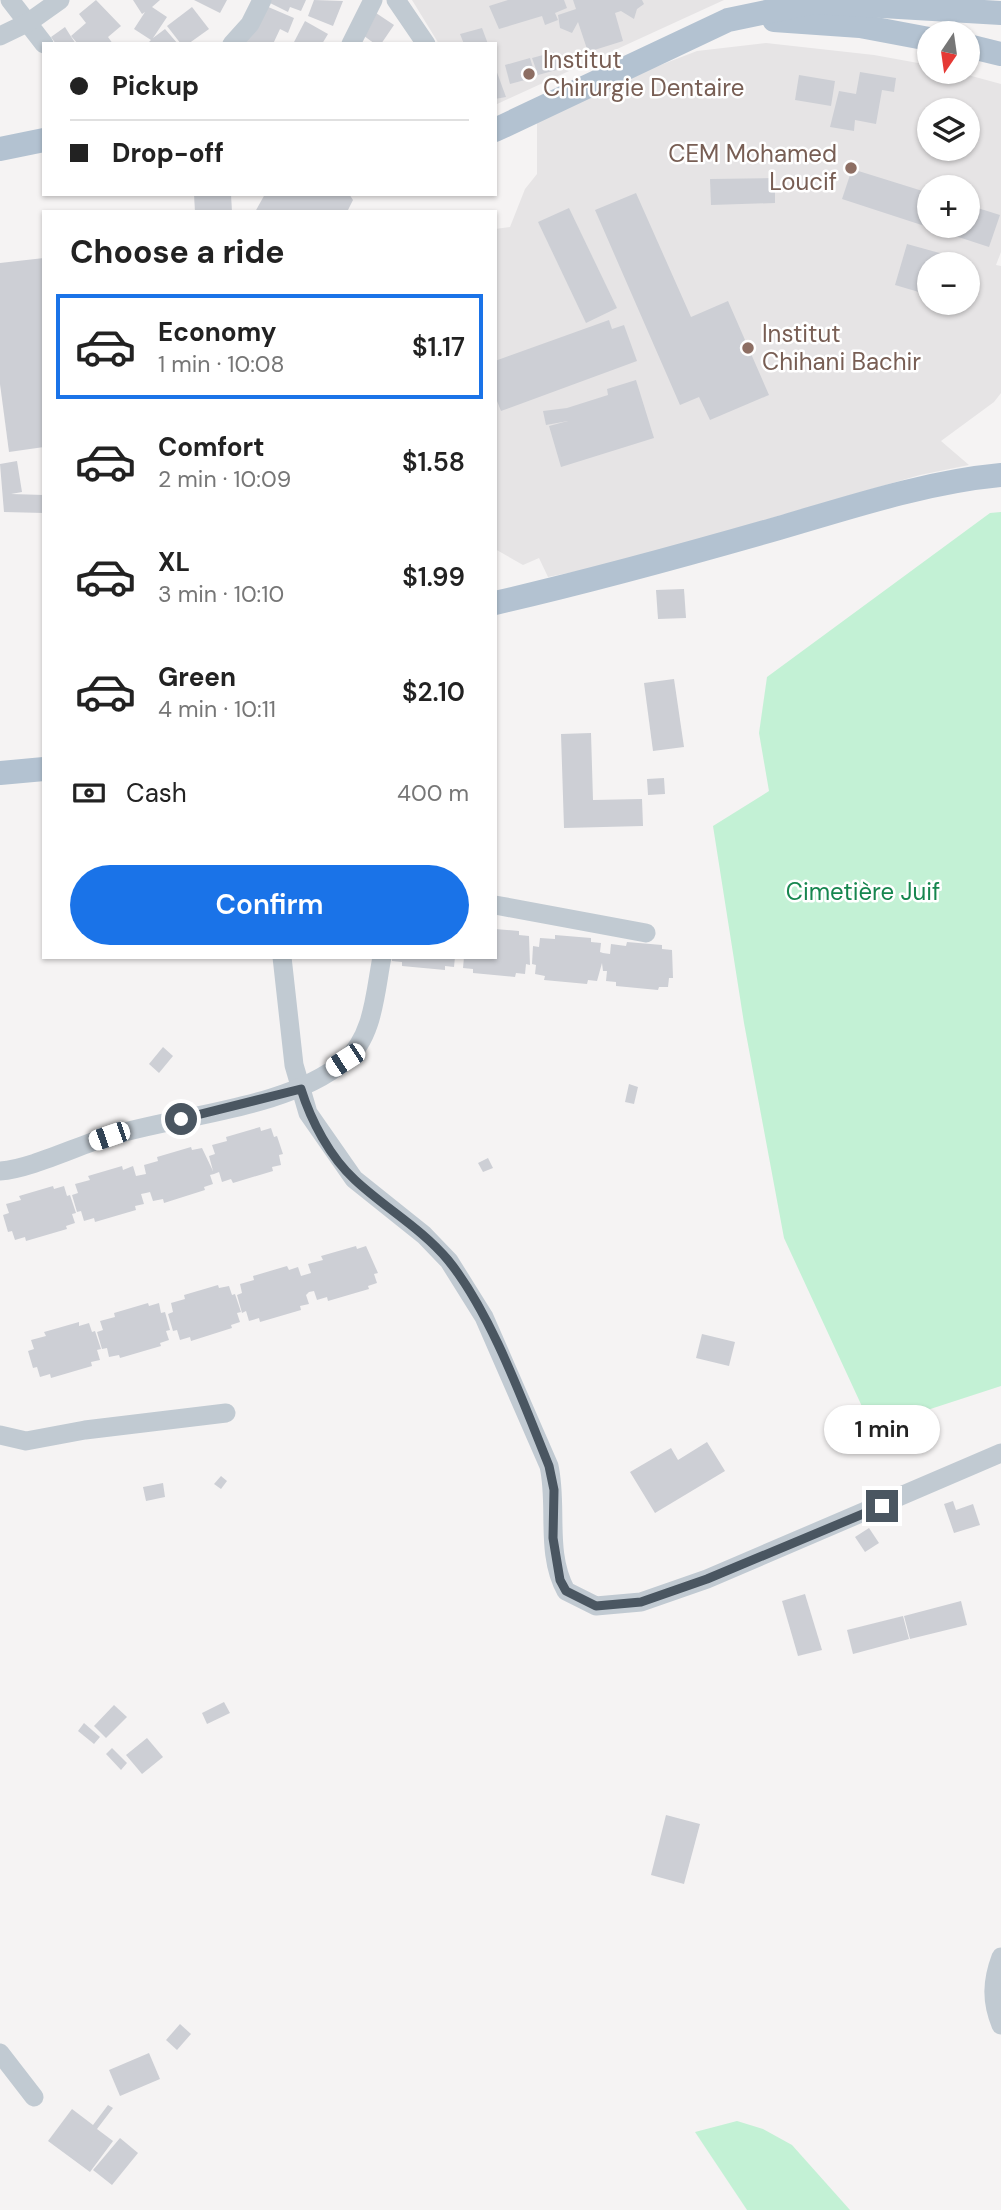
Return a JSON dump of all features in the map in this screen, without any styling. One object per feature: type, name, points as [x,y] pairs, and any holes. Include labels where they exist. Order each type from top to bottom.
[{"type":"main road","points":[[497,130],[733,13],[812,1],[1001,13]]},
{"type":"main road","points":[[733,13],[848,25],[917,37]]},
{"type":"main road","points":[[980,49],[1001,54]]},
{"type":"main road","points":[[0,149],[42,140]]},
{"type":"main road","points":[[497,603],[597,579],[866,503],[971,478],[1001,475]]},
{"type":"main road","points":[[0,773],[42,769]]},
{"type":"street","points":[[10,0],[43,42]]},
{"type":"street","points":[[0,36],[29,22],[61,0]]},
{"type":"street","points":[[234,42],[250,24],[262,0]]},
{"type":"street","points":[[352,42],[373,0]]},
{"type":"street","points":[[397,0],[425,42]]},
{"type":"street","points":[[497,905],[646,933]]},
{"type":"street","points":[[282,959],[294,1065],[308,1113],[354,1179],[449,1261],[484,1317],[549,1466],[554,1490],[553,1538],[560,1580],[566,1591],[582,1601],[610,1607],[641,1602],[707,1579],[1001,1453]]},
{"type":"street","points":[[0,1171],[109,1136],[301,1089],[345,1060],[362,1041],[382,959]]},
{"type":"street","points":[[0,1435],[26,1441],[85,1430],[226,1413]]},
{"type":"street","points":[[1001,1956],[994,1977],[993,2002],[1001,2025]]},
{"type":"street","points":[[0,2053],[34,2097]]},
{"type":"shaded area","name":"Institut Chirurgie Dentaire","points":[[412,0],[724,0],[497,104],[497,42],[438,42]]},
{"type":"shaded area","name":"Institut Chihani Bachir","points":[[766,43],[874,55],[917,63],[917,84],[980,84],[980,78],[1001,84],[1001,252],[996,265],[1001,266],[1001,393],[994,402],[941,441],[969,465],[920,475],[613,564],[548,577],[539,558],[523,565],[497,550],[497,229],[510,227],[525,189],[537,174],[537,120],[645,71],[697,51]]},
{"type":"green space","name":"Cimetière Juif","points":[[1001,512],[1001,1386],[872,1428],[784,1238],[744,1023],[713,826],[769,791],[759,733],[767,677],[990,513]]},
{"type":"green space","points":[[737,2121],[763,2129],[792,2145],[850,2210],[747,2210],[695,2132]]},
{"type":"building","points":[[96,0],[121,26],[108,37],[112,42],[76,42],[71,36],[86,23],[79,14]]},
{"type":"building","points":[[133,0],[160,0],[152,7],[167,17],[153,38],[165,29],[176,42],[149,42],[151,40],[134,29],[145,12],[142,14]]},
{"type":"building","points":[[194,0],[227,0],[220,13]]},
{"type":"building","points":[[264,0],[306,0],[301,11],[290,7],[288,12]]},
{"type":"building","points":[[314,0],[343,1],[333,26],[308,16]]},
{"type":"building","points":[[508,0],[564,0],[567,8],[555,13],[558,20],[545,25],[542,16],[499,29],[489,6]]},
{"type":"building","points":[[573,0],[642,0],[644,4],[637,9],[634,19],[621,11],[615,13],[623,41],[588,52],[578,22],[572,33],[560,28],[558,15],[576,9]]},
{"type":"building","points":[[259,3],[294,18],[288,33],[280,29],[274,42],[243,42],[236,39]]},
{"type":"building","points":[[192,7],[209,29],[191,42],[179,42],[167,26]]},
{"type":"building","points":[[370,9],[394,25],[382,42],[372,42],[356,30]]},
{"type":"building","points":[[305,21],[328,34],[323,42],[294,42]]},
{"type":"building","points":[[65,27],[75,42],[55,42],[51,37]]},
{"type":"building","points":[[482,28],[487,42],[463,42],[460,34]]},
{"type":"building","points":[[554,52],[560,69],[538,75],[532,58]]},
{"type":"building","points":[[530,58],[536,77],[510,84],[505,65]]},
{"type":"building","points":[[497,72],[506,97],[497,99]]},
{"type":"building","points":[[860,72],[896,78],[894,92],[882,90],[876,124],[855,120],[854,131],[830,127],[839,91],[856,94]]},
{"type":"building","points":[[799,75],[835,81],[831,106],[795,100]]},
{"type":"building","points":[[852,169],[917,189],[917,223],[842,199]]},
{"type":"building","points":[[775,178],[775,203],[711,205],[710,179]]},
{"type":"building","points":[[636,193],[691,317],[728,301],[769,395],[710,420],[699,397],[680,405],[595,210]]},
{"type":"building","points":[[194,196],[231,196],[232,210],[195,210]]},
{"type":"building","points":[[264,196],[350,196],[353,200],[348,210],[256,210]]},
{"type":"building","points":[[569,208],[617,308],[586,323],[538,222]]},
{"type":"building","points":[[980,209],[1000,215],[989,247],[961,238],[980,238]]},
{"type":"building","points":[[907,244],[936,252],[917,252],[917,291],[895,285]]},
{"type":"building","points":[[42,258],[42,447],[9,452],[0,384],[0,263]]},
{"type":"building","points":[[609,320],[612,329],[624,325],[637,361],[501,411],[497,401],[497,360]]},
{"type":"building","points":[[636,380],[654,438],[561,467],[549,426],[568,421],[546,425],[543,411],[567,408],[608,395],[607,389]]},
{"type":"building","points":[[17,461],[22,492],[11,494],[42,495],[42,513],[4,512],[0,464]]},
{"type":"building","points":[[684,589],[686,618],[658,619],[656,590]]},
{"type":"building","points":[[674,679],[684,747],[653,751],[644,683]]},
{"type":"building","points":[[591,733],[593,800],[642,799],[643,826],[564,828],[561,734]]},
{"type":"building","points":[[664,778],[665,794],[648,795],[647,779]]},
{"type":"building","points":[[497,929],[519,931],[519,935],[529,936],[530,965],[526,964],[525,974],[516,973],[515,977],[473,973],[473,969],[463,968],[464,959],[497,959]]},
{"type":"building","points":[[555,935],[591,938],[591,942],[601,943],[600,952],[610,954],[611,944],[626,946],[627,942],[662,945],[662,949],[672,950],[673,978],[669,978],[668,987],[659,987],[658,990],[616,986],[616,982],[606,981],[607,971],[603,971],[602,963],[597,981],[588,980],[587,984],[544,980],[545,976],[535,974],[536,965],[532,964],[533,946],[539,947],[540,938],[555,939]]},
{"type":"building","points":[[455,959],[454,967],[445,966],[445,970],[402,966],[402,962],[392,961]]},
{"type":"building","points":[[163,1047],[173,1056],[159,1073],[149,1064]]},
{"type":"building","points":[[629,1084],[638,1087],[634,1104],[625,1102]]},
{"type":"building","points":[[260,1127],[261,1131],[271,1128],[283,1154],[279,1155],[281,1165],[272,1167],[273,1171],[233,1183],[231,1179],[222,1182],[219,1172],[210,1175],[213,1184],[204,1187],[205,1190],[164,1203],[163,1199],[153,1201],[150,1192],[141,1194],[144,1204],[135,1206],[136,1210],[95,1222],[94,1218],[84,1221],[81,1211],[77,1212],[72,1195],[78,1193],[75,1184],[90,1180],[88,1176],[122,1166],[123,1170],[133,1166],[136,1176],[146,1174],[144,1165],[158,1161],[157,1157],[191,1147],[192,1150],[202,1148],[213,1171],[209,1156],[215,1154],[212,1145],[227,1141],[226,1137]]},
{"type":"building","points":[[488,1158],[493,1168],[483,1172],[478,1163]]},
{"type":"building","points":[[53,1186],[54,1189],[64,1186],[67,1196],[70,1195],[76,1213],[72,1214],[75,1223],[66,1226],[67,1229],[26,1241],[25,1237],[15,1240],[12,1231],[8,1232],[3,1215],[9,1213],[6,1204],[21,1200],[19,1196]]},
{"type":"building","points":[[356,1246],[357,1249],[366,1246],[378,1273],[374,1274],[377,1283],[368,1286],[369,1289],[328,1301],[327,1297],[317,1300],[314,1291],[309,1292],[306,1295],[309,1304],[300,1306],[301,1310],[260,1322],[259,1318],[249,1321],[246,1311],[242,1313],[237,1295],[242,1293],[240,1284],[254,1280],[253,1276],[287,1266],[289,1270],[298,1267],[301,1276],[311,1273],[308,1264],[323,1260],[321,1256]]},
{"type":"building","points":[[218,1285],[219,1288],[229,1286],[232,1295],[235,1294],[241,1312],[237,1313],[240,1322],[231,1325],[232,1328],[191,1341],[190,1337],[180,1340],[177,1330],[173,1331],[168,1314],[173,1312],[171,1303],[185,1299],[184,1295]]},
{"type":"building","points":[[148,1303],[149,1306],[159,1303],[161,1313],[165,1312],[170,1330],[166,1331],[169,1340],[160,1343],[161,1346],[120,1358],[119,1355],[109,1357],[107,1348],[102,1349],[97,1332],[103,1330],[100,1321],[115,1317],[114,1313]]},
{"type":"building","points":[[79,1322],[79,1326],[89,1323],[92,1332],[95,1331],[101,1349],[97,1350],[100,1360],[91,1362],[92,1366],[51,1378],[50,1374],[40,1377],[37,1367],[33,1368],[28,1351],[34,1349],[31,1340],[46,1336],[44,1332]]},
{"type":"building","points":[[702,1334],[735,1342],[729,1366],[696,1358]]},
{"type":"building","points":[[707,1442],[725,1471],[655,1513],[630,1472],[671,1448],[678,1460]]},
{"type":"building","points":[[221,1476],[227,1481],[221,1489],[214,1484]]},
{"type":"building","points":[[163,1483],[165,1497],[146,1501],[143,1487]]},
{"type":"building","points":[[953,1501],[956,1510],[973,1504],[980,1525],[954,1533],[944,1504]]},
{"type":"building","points":[[869,1528],[879,1543],[865,1552],[855,1537]]},
{"type":"building","points":[[805,1594],[822,1650],[798,1656],[782,1601]]},
{"type":"building","points":[[961,1601],[967,1625],[910,1639],[904,1616]]},
{"type":"building","points":[[903,1616],[909,1639],[853,1654],[847,1630]]},
{"type":"building","points":[[224,1702],[230,1713],[207,1724],[202,1713]]},
{"type":"building","points":[[114,1705],[127,1717],[106,1738],[94,1726]]},
{"type":"building","points":[[84,1723],[100,1737],[94,1744],[78,1731]]},
{"type":"building","points":[[147,1738],[163,1757],[142,1774],[126,1755]]},
{"type":"building","points":[[112,1748],[127,1763],[121,1770],[106,1754]]},
{"type":"building","points":[[666,1815],[700,1824],[684,1884],[651,1875]]},
{"type":"building","points":[[180,2024],[191,2034],[177,2050],[166,2040]]},
{"type":"building","points":[[149,2053],[160,2079],[120,2096],[109,2070]]},
{"type":"building","points":[[108,2105],[113,2108],[97,2129],[113,2141],[90,2172],[48,2141],[72,2109],[93,2125]]},
{"type":"building","points":[[120,2138],[138,2153],[112,2185],[93,2170]]},
{"type":"place","name":"Institut Chirurgie Dentaire","points":[[529,74]]},
{"type":"place","name":"CEM Mohamed Loucif","points":[[851,168]]},
{"type":"place","name":"Institut Chihani Bachir","points":[[748,348]]},
{"type":"route","points":[[181,1119],[301,1089],[308,1113],[354,1179],[424,1235],[449,1261],[484,1317],[549,1466],[554,1490],[553,1538],[560,1580],[566,1591],[582,1601],[610,1607],[641,1602],[707,1579],[882,1506]]}]
